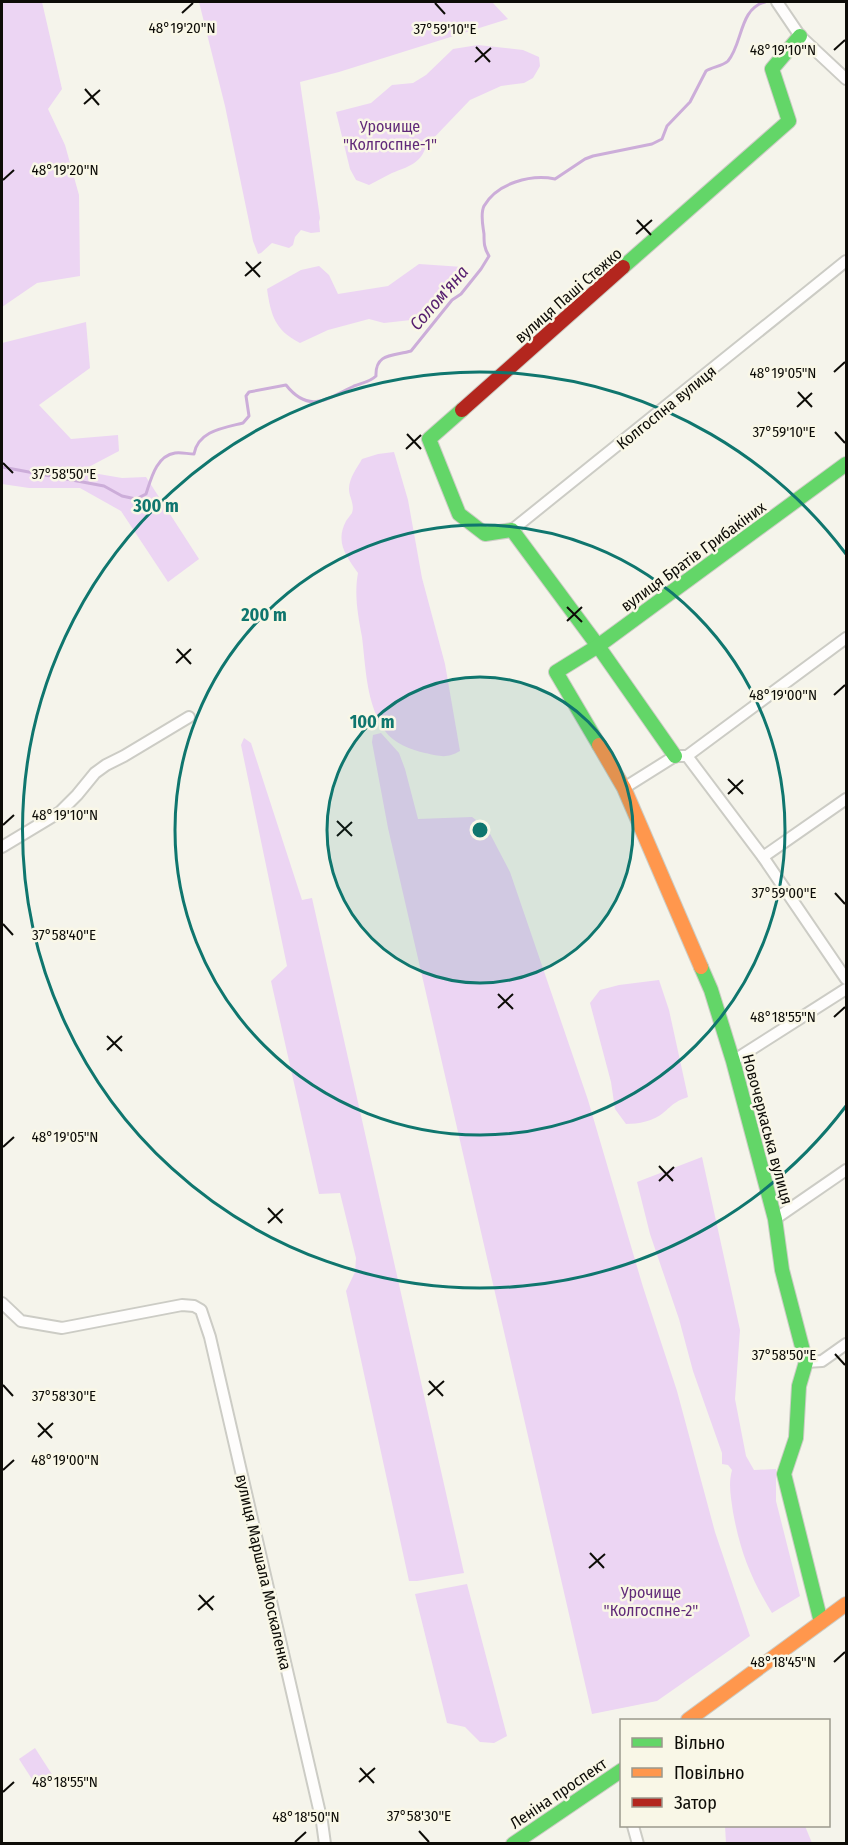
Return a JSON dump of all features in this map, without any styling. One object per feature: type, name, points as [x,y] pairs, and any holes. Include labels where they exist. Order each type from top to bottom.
[{"type":"street","points":[[779,5],[800,36],[846,79]]},
{"type":"street","name":"вулиця Паші Стежко","points":[[512,530],[485,534],[459,514],[429,439],[789,121],[771,69],[800,36]]},
{"type":"street","name":"Колгоспна вулиця","points":[[512,530],[846,261]]},
{"type":"street","name":"вулиця Братів Грибакіних","points":[[556,672],[598,646],[846,464]]},
{"type":"street","points":[[512,530],[681,756],[763,856],[846,979]]},
{"type":"street","points":[[624,788],[681,756],[846,638]]},
{"type":"street","name":"Новочеркаська вулиця","points":[[556,672],[624,788],[711,990],[734,1061],[775,1219],[783,1270],[806,1362],[799,1386],[796,1438],[784,1474],[821,1622]]},
{"type":"street","points":[[2,847],[60,812],[95,773],[106,765],[189,717]]},
{"type":"street","points":[[763,856],[846,799]]},
{"type":"street","points":[[734,1061],[846,989]]},
{"type":"street","points":[[775,1219],[846,1170]]},
{"type":"street","name":"вулиця Маршала Москаленка","points":[[2,1303],[21,1321],[62,1328],[182,1305],[194,1306],[201,1310],[210,1337],[322,1822],[324,1844]]},
{"type":"street","points":[[806,1362],[822,1361],[846,1344]]},
{"type":"street","points":[[689,1719],[846,1604]]},
{"type":"street","name":"Леніна проспект","points":[[513,1844],[620,1775]]},
{"type":"street","points":[[633,1827],[638,1844]]},
{"type":"green space","points":[[2,2],[42,2],[62,89],[48,109],[65,145],[79,195],[80,276],[37,283],[2,307]]},
{"type":"green space","name":"Урочище \"Колгоспне-1\"","points":[[199,2],[492,2],[508,19],[300,82],[320,218],[320,232],[311,233],[301,230],[289,248],[272,243],[258,254],[253,241],[225,106]]},
{"type":"green space","name":"Урочище \"Колгоспне-1\"","points":[[478,45],[523,50],[539,57],[540,66],[533,78],[524,83],[501,86],[470,100],[426,146],[421,157],[413,164],[369,185],[356,180],[350,169],[336,112],[371,103],[392,85],[413,83],[426,75],[453,49]]},
{"type":"green space","points":[[419,264],[463,267],[447,292],[420,319],[384,323],[369,319],[328,330],[300,343],[280,327],[270,307],[267,289],[301,270],[319,266],[329,275],[338,294],[388,286]]},
{"type":"green space","points":[[86,322],[90,368],[39,405],[71,439],[118,435],[119,451],[81,471],[122,478],[146,477],[199,559],[168,582],[121,511],[80,488],[29,488],[2,484],[2,343]]},
{"type":"green space","points":[[394,452],[408,500],[422,578],[445,664],[460,751],[447,756],[425,753],[403,745],[388,735],[379,720],[370,697],[366,673],[357,605],[358,573],[343,548],[343,529],[353,510],[349,489],[350,481],[362,459]]},
{"type":"green space","name":"Урочище \"Колгоспне-2\"","points":[[381,733],[399,753],[418,819],[472,817],[487,828],[510,872],[588,1100],[643,1287],[677,1391],[715,1532],[750,1636],[657,1701],[592,1714],[388,828],[372,742],[373,735]]},
{"type":"green space","points":[[244,738],[251,743],[302,900],[312,898],[464,1573],[409,1581],[346,1291],[355,1272],[356,1258],[340,1193],[319,1194],[271,981],[287,966],[241,745]]},
{"type":"green space","points":[[659,980],[669,1010],[688,1097],[655,1118],[641,1123],[626,1124],[615,1109],[611,1082],[590,1003],[600,990]]},
{"type":"green space","points":[[702,1157],[740,1330],[735,1399],[746,1456],[754,1470],[776,1469],[776,1501],[800,1596],[772,1613],[752,1576],[743,1552],[731,1496],[732,1470],[728,1465],[722,1464],[722,1453],[693,1371],[679,1319],[650,1234],[637,1182]]},
{"type":"green space","points":[[467,1584],[507,1736],[494,1743],[480,1742],[465,1727],[447,1723],[415,1594]]},
{"type":"green space","points":[[35,1748],[53,1776],[37,1787],[19,1759]]},
{"type":"green space","points":[[725,1827],[805,1827],[812,1843],[726,1843]]},
{"type":"waterway","name":"Солом'яна","points":[[2,467],[104,486],[122,496],[136,499],[146,494],[155,469],[163,459],[175,453],[194,454],[196,446],[206,435],[243,423],[249,416],[246,396],[249,392],[286,385],[294,394],[303,399],[318,401],[371,380],[376,376],[376,369],[382,359],[411,351],[452,300],[461,294],[481,269],[489,256],[485,245],[483,209],[497,191],[525,179],[555,179],[593,156],[652,144],[662,139],[667,126],[690,102],[706,71],[728,61],[733,54],[750,12],[765,2]]},
{"type":"traffic: fast","points":[[623,267],[789,121],[772,69],[800,36]]},
{"type":"traffic: fast","points":[[462,410],[429,439],[459,514],[485,534],[512,530],[598,646],[675,756]]},
{"type":"traffic: fast","points":[[599,745],[556,672],[598,646],[846,464]]},
{"type":"traffic: fast","points":[[701,967],[711,990],[733,1061],[775,1219],[782,1270],[806,1362],[799,1386],[796,1438],[784,1474],[821,1622]]},
{"type":"traffic: fast","points":[[513,1844],[620,1771]]},
{"type":"traffic: slow","points":[[599,745],[624,788],[701,967]]},
{"type":"traffic: slow","points":[[689,1719],[846,1604]]},
{"type":"traffic: jam","points":[[462,410],[623,267]]}]
